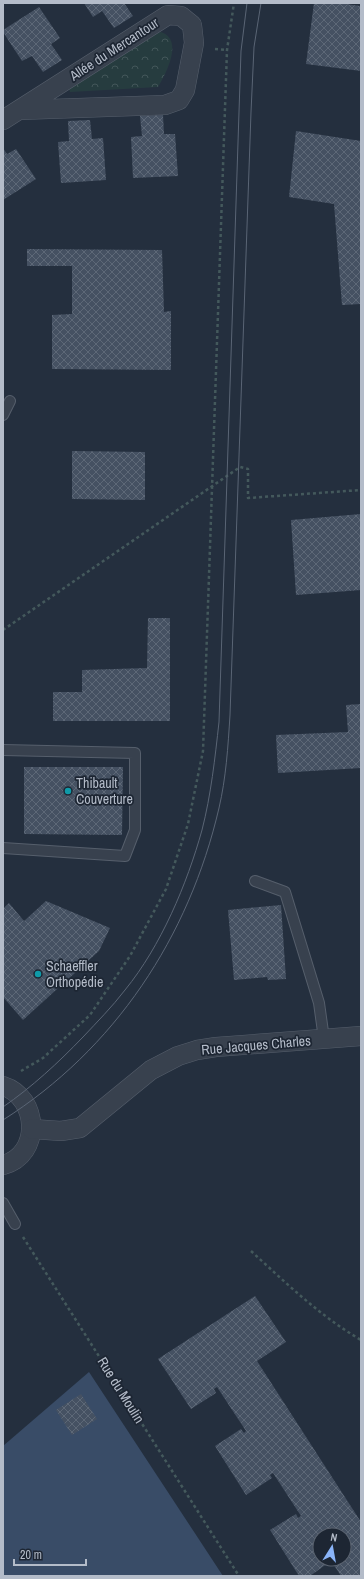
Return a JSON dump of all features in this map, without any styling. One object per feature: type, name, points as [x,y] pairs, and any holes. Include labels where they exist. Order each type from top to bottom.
[{"type":"street","name":"Allée du Mercantour","points":[[3,120],[168,15],[181,16],[192,25],[194,43],[185,90],[179,100],[165,105],[20,110]]},
{"type":"street","name":"Rue Jacques Charles","points":[[32,1129],[62,1131],[80,1128],[151,1070],[178,1056],[216,1047],[361,1036]]},
{"type":"street","points":[[3,1086],[9,1087],[20,1096],[27,1105],[30,1112],[32,1129],[24,1150],[16,1158],[3,1165]]},
{"type":"lane","points":[[3,415],[10,401]]},
{"type":"lane","points":[[3,750],[135,753],[135,830],[125,856],[3,848]]},
{"type":"lane","points":[[255,881],[284,892],[319,1004],[324,1039]]},
{"type":"lane","points":[[3,1204],[15,1224]]},
{"type":"path","points":[[20,1072],[43,1058],[90,1015],[130,956],[166,889],[188,824],[203,751],[227,50],[234,3]]},
{"type":"path","points":[[3,630],[240,467],[248,468],[248,498],[361,490]]},
{"type":"path","name":"Rue du Moulin","points":[[15,1224],[239,1576]]},
{"type":"path","points":[[251,1251],[297,1293],[348,1332],[361,1340]]},
{"type":"green space","points":[[161,32],[168,36],[172,49],[169,66],[158,87],[70,92],[69,88]]},
{"type":"water","points":[[89,1372],[223,1576],[3,1576],[3,1446]]},
{"type":"building","points":[[84,3],[124,3],[133,16],[114,28],[102,11],[93,17]]},
{"type":"building","points":[[314,3],[339,3],[360,6],[361,4],[361,71],[306,64]]},
{"type":"building","points":[[39,7],[60,38],[51,44],[62,60],[43,72],[32,56],[22,61],[3,32],[3,30]]},
{"type":"building","points":[[163,115],[164,134],[175,134],[178,176],[133,178],[131,137],[142,136],[140,116]]},
{"type":"building","points":[[90,120],[92,139],[103,138],[106,180],[61,183],[58,142],[69,141],[68,121]]},
{"type":"building","points":[[296,131],[361,141],[361,304],[342,305],[334,204],[289,197]]},
{"type":"building","points":[[3,148],[7,154],[16,149],[36,179],[3,200]]},
{"type":"building","points":[[27,249],[162,250],[164,312],[171,311],[171,370],[52,369],[52,315],[72,314],[72,266],[27,266]]},
{"type":"building","points":[[72,451],[145,452],[145,500],[72,499]]},
{"type":"building","points":[[361,514],[361,590],[296,595],[291,520]]},
{"type":"building","points":[[148,618],[170,618],[170,721],[53,721],[53,692],[82,692],[82,670],[147,668]]},
{"type":"building","points":[[361,704],[361,768],[278,773],[276,735],[348,732],[346,705]]},
{"type":"building","name":"Thibault Couverture","points":[[24,767],[123,767],[122,835],[24,834]]},
{"type":"building","name":"Schaeffler Orthopédie","points":[[46,901],[110,928],[99,951],[23,1020],[3,997],[3,909],[9,903],[24,921]]},
{"type":"building","points":[[281,905],[286,979],[268,980],[267,977],[234,980],[228,910]]},
{"type":"building","points":[[255,1296],[286,1342],[257,1361],[361,1522],[361,1576],[341,1576],[335,1567],[352,1567],[352,1527],[312,1527],[312,1567],[322,1567],[310,1576],[299,1576],[270,1530],[296,1514],[298,1518],[301,1516],[273,1473],[270,1475],[272,1478],[246,1495],[215,1446],[241,1429],[244,1433],[246,1431],[217,1387],[214,1389],[216,1393],[191,1409],[158,1359]]},
{"type":"building","points":[[81,1394],[97,1419],[72,1435],[56,1410]]},
{"type":"tram line","points":[[3,1107],[34,1083],[74,1047],[115,1002],[138,973],[161,934],[181,893],[196,851],[205,817],[219,722],[241,51],[247,3]]},
{"type":"tram line","points":[[3,1120],[43,1092],[80,1059],[113,1024],[142,986],[167,945],[188,901],[206,856],[219,808],[225,774],[230,715],[251,112],[254,47],[261,3]]},
{"type":"place","name":"Thibault Couverture","points":[[68,791]]},
{"type":"place","name":"Schaeffler Orthopédie","points":[[38,974]]}]
